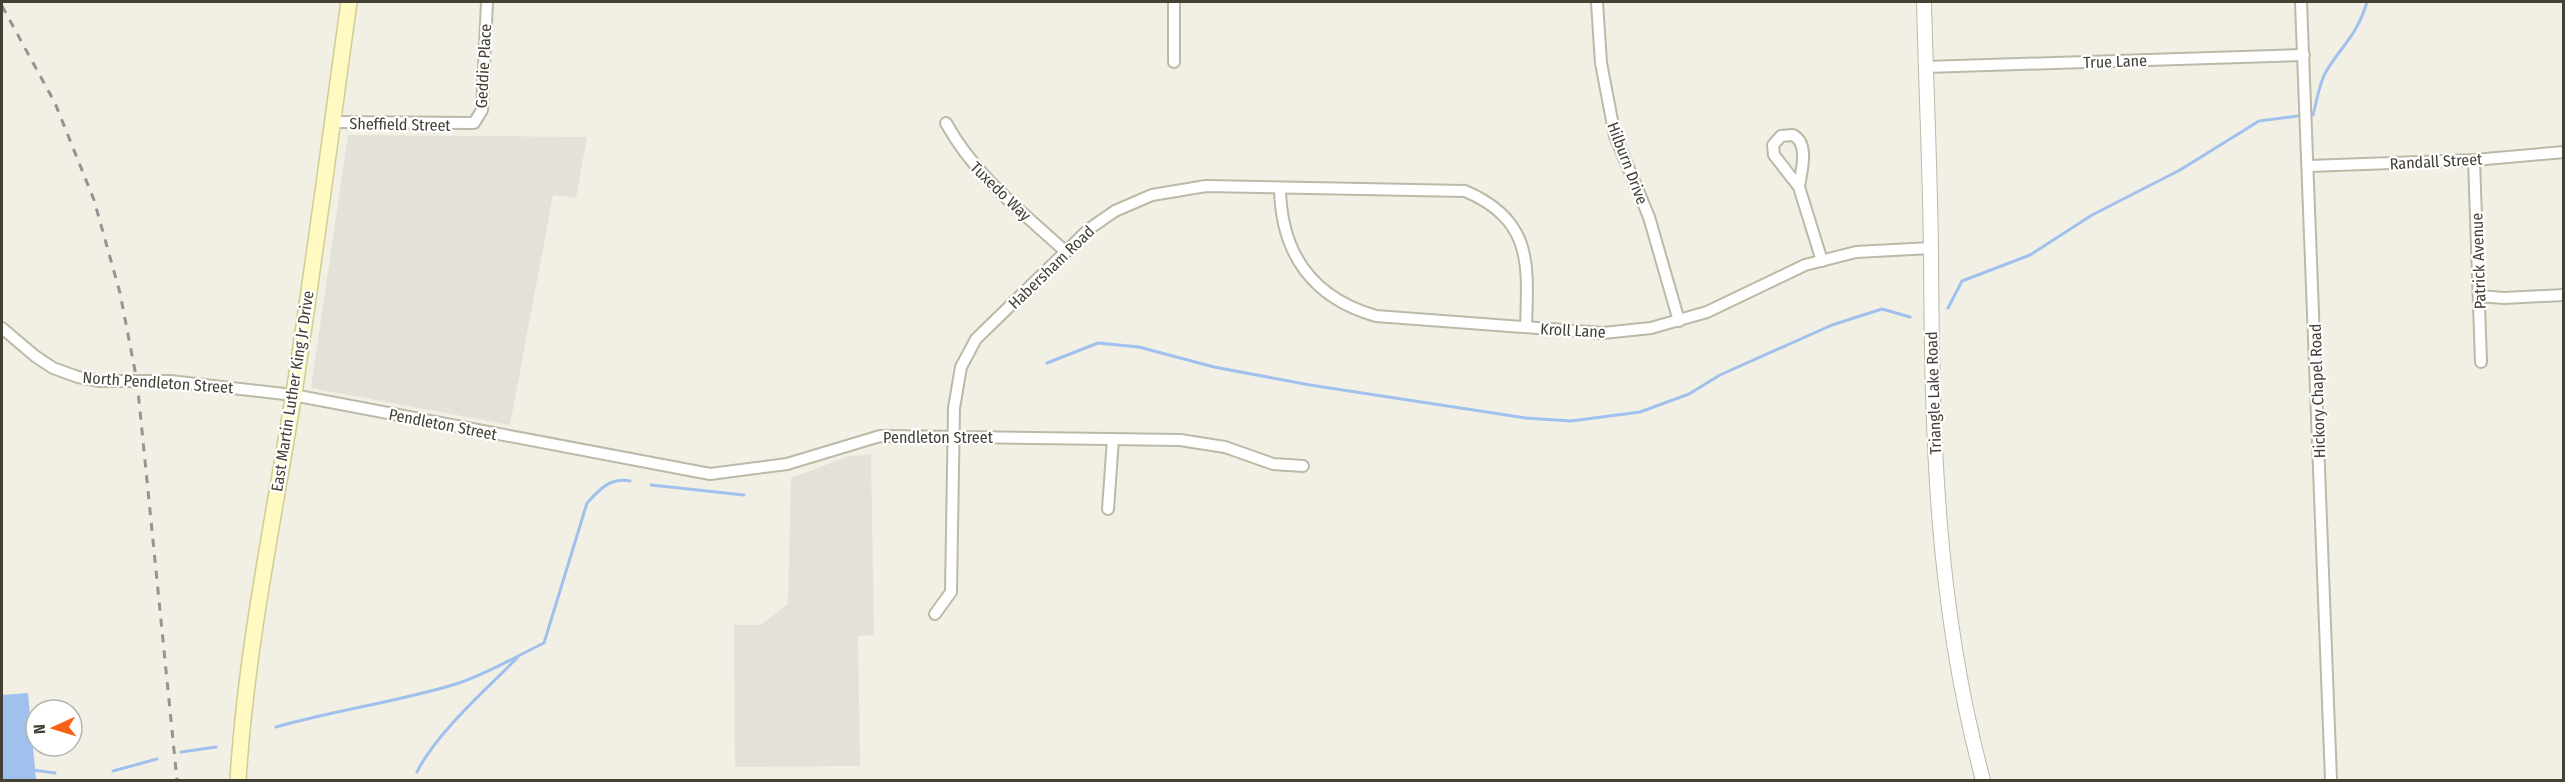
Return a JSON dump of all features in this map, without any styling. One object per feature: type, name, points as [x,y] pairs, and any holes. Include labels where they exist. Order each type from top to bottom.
[{"type":"main road","name":"East Martin Luther King Jr Drive","points":[[238,780],[251,654],[293,395],[349,2]]},
{"type":"street","name":"Geddie Place","points":[[469,125],[478,120],[482,110],[487,2]]},
{"type":"street","points":[[1174,2],[1174,62]]},
{"type":"street","name":"Hilburn Drive","points":[[1597,2],[1601,63],[1615,136],[1649,217],[1679,321]]},
{"type":"street","name":"Triangle Lake Road","points":[[1924,2],[1931,248],[1931,363],[1940,541],[1950,632],[1967,721],[1983,780]]},
{"type":"street","name":"Hickory Chapel Road","points":[[2301,2],[2331,780]]},
{"type":"street","name":"True Lane","points":[[1926,67],[2304,55]]},
{"type":"street","name":"Sheffield Street","points":[[332,122],[469,125]]},
{"type":"street","name":"Tuxedo Way","points":[[946,123],[967,158],[978,171],[1066,252]]},
{"type":"street","name":"Randall Street","points":[[2309,166],[2474,160],[2564,152]]},
{"type":"street","name":"Patrick Avenue","points":[[2474,160],[2481,362]]},
{"type":"street","name":"Habersham Road","points":[[935,614],[951,592],[954,408],[961,367],[976,339],[1089,229],[1115,211],[1152,195],[1206,186],[1466,191],[1483,198],[1507,218],[1524,247],[1528,268],[1526,327]]},
{"type":"street","points":[[1799,187],[1822,261]]},
{"type":"street","name":"Kroll Lane","points":[[1280,188],[1284,225],[1296,257],[1315,283],[1342,303],[1376,316],[1603,333],[1651,328],[1707,312],[1805,265],[1856,252],[1931,248]]},
{"type":"street","points":[[2479,296],[2504,298],[2564,295]]},
{"type":"street","name":"North Pendleton Street","points":[[2,328],[34,356],[53,368],[78,377],[100,381],[170,381],[293,395]]},
{"type":"street","name":"Pendleton Street","points":[[293,395],[710,474],[787,464],[880,436],[1191,442],[1225,447],[1273,464],[1303,466]]},
{"type":"street","points":[[1108,509],[1113,439]]},
{"type":"shaded area","points":[[348,135],[587,137],[576,198],[553,195],[510,425],[311,388]]},
{"type":"shaded area","points":[[871,454],[874,635],[858,636],[860,766],[735,767],[734,625],[761,625],[788,604],[791,478],[849,456]]},
{"type":"water","points":[[28,693],[28,698],[24,698],[24,758],[34,758],[36,780],[2,780],[2,695]]},
{"type":"waterway","points":[[2313,115],[2324,75],[2354,31],[2367,2]]},
{"type":"waterway","points":[[1948,308],[1962,281],[2030,255],[2092,215],[2180,170],[2259,121],[2298,116]]},
{"type":"waterway","points":[[1047,363],[1098,343],[1139,347],[1214,367],[1310,385],[1526,418],[1571,421],[1640,412],[1689,394],[1720,375],[1832,325],[1882,309],[1910,317]]},
{"type":"waterway","points":[[276,727],[456,684],[544,643],[587,503],[611,483],[630,481]]},
{"type":"waterway","points":[[651,485],[744,495]]},
{"type":"waterway","points":[[417,772],[425,757],[449,727],[517,658]]},
{"type":"waterway","points":[[181,752],[216,747]]},
{"type":"waterway","points":[[113,771],[157,759]]},
{"type":"waterway","points":[[33,770],[55,773]]},
{"type":"railway","points":[[2,6],[55,103],[94,200],[120,293],[137,381],[177,780]]}]
